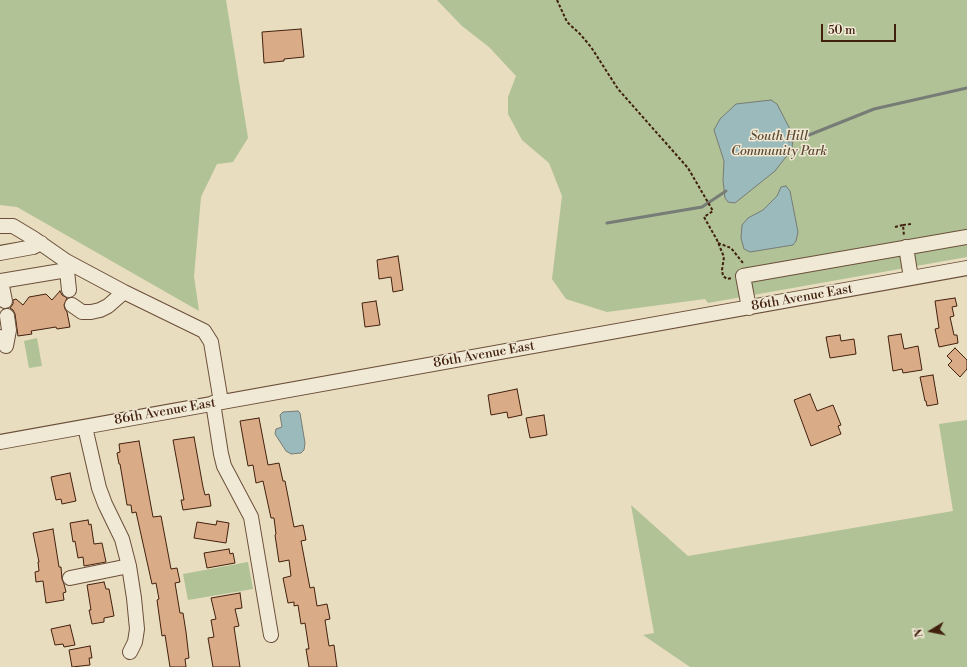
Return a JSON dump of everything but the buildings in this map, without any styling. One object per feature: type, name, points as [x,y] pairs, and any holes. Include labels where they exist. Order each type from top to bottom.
[{"type":"street","points":[[0,226],[13,226],[41,243],[66,265],[204,331],[211,342],[221,454],[224,466],[251,517],[271,635]]},
{"type":"street","points":[[748,308],[743,269],[906,247],[967,236]]},
{"type":"street","points":[[0,253],[33,247],[41,243]]},
{"type":"street","points":[[906,247],[911,278]]},
{"type":"street","points":[[5,301],[1,282],[66,265]]},
{"type":"street","points":[[66,265],[69,290]]},
{"type":"street","name":"86th Avenue East","points":[[0,442],[967,268]]},
{"type":"street","points":[[72,305],[82,312],[100,310],[108,306],[124,292]]},
{"type":"street","points":[[0,337],[6,346],[9,330],[7,316]]},
{"type":"street","points":[[85,427],[99,488],[122,539],[129,566],[137,629],[135,642],[130,652]]},
{"type":"street","points":[[70,578],[129,566]]},
{"type":"path","points":[[557,0],[567,22],[591,47],[618,89],[688,168],[701,189],[713,211],[704,217],[717,240],[718,243],[724,257],[722,270],[723,276],[726,279],[743,269],[731,248],[718,243]]},
{"type":"path","points":[[895,227],[911,224]]},
{"type":"path","points":[[903,225],[906,247]]},
{"type":"green space","points":[[0,0],[226,0],[248,138],[233,162],[217,164],[201,197],[194,276],[199,311],[17,207],[0,205]]},
{"type":"green space","name":"South Hill Community Park","points":[[437,0],[967,0],[967,257],[708,303],[705,299],[607,312],[566,299],[552,279],[562,196],[549,163],[522,140],[508,114],[508,97],[516,76],[489,47],[462,26]]},
{"type":"green space","points":[[37,338],[42,366],[29,368],[24,341]]},
{"type":"green space","points":[[967,420],[967,667],[690,667],[643,635],[654,633],[631,505],[688,556],[953,511],[939,424]]},
{"type":"green space","points":[[248,562],[253,589],[188,600],[183,574]]},
{"type":"water","points":[[771,100],[777,104],[793,135],[792,149],[775,171],[735,203],[728,202],[725,198],[723,180],[724,161],[714,130],[720,119],[736,104]]},
{"type":"water","points":[[786,186],[790,191],[798,232],[796,241],[793,245],[750,252],[744,249],[741,238],[742,225],[748,218],[763,210],[777,196],[781,187]]},
{"type":"water","points":[[298,411],[300,413],[305,443],[304,450],[301,453],[291,454],[286,451],[275,434],[276,429],[282,427],[280,415],[283,412]]},
{"type":"waterway","points":[[789,141],[799,139],[874,109],[967,88]]},
{"type":"waterway","points":[[607,223],[702,207],[726,191]]}]
